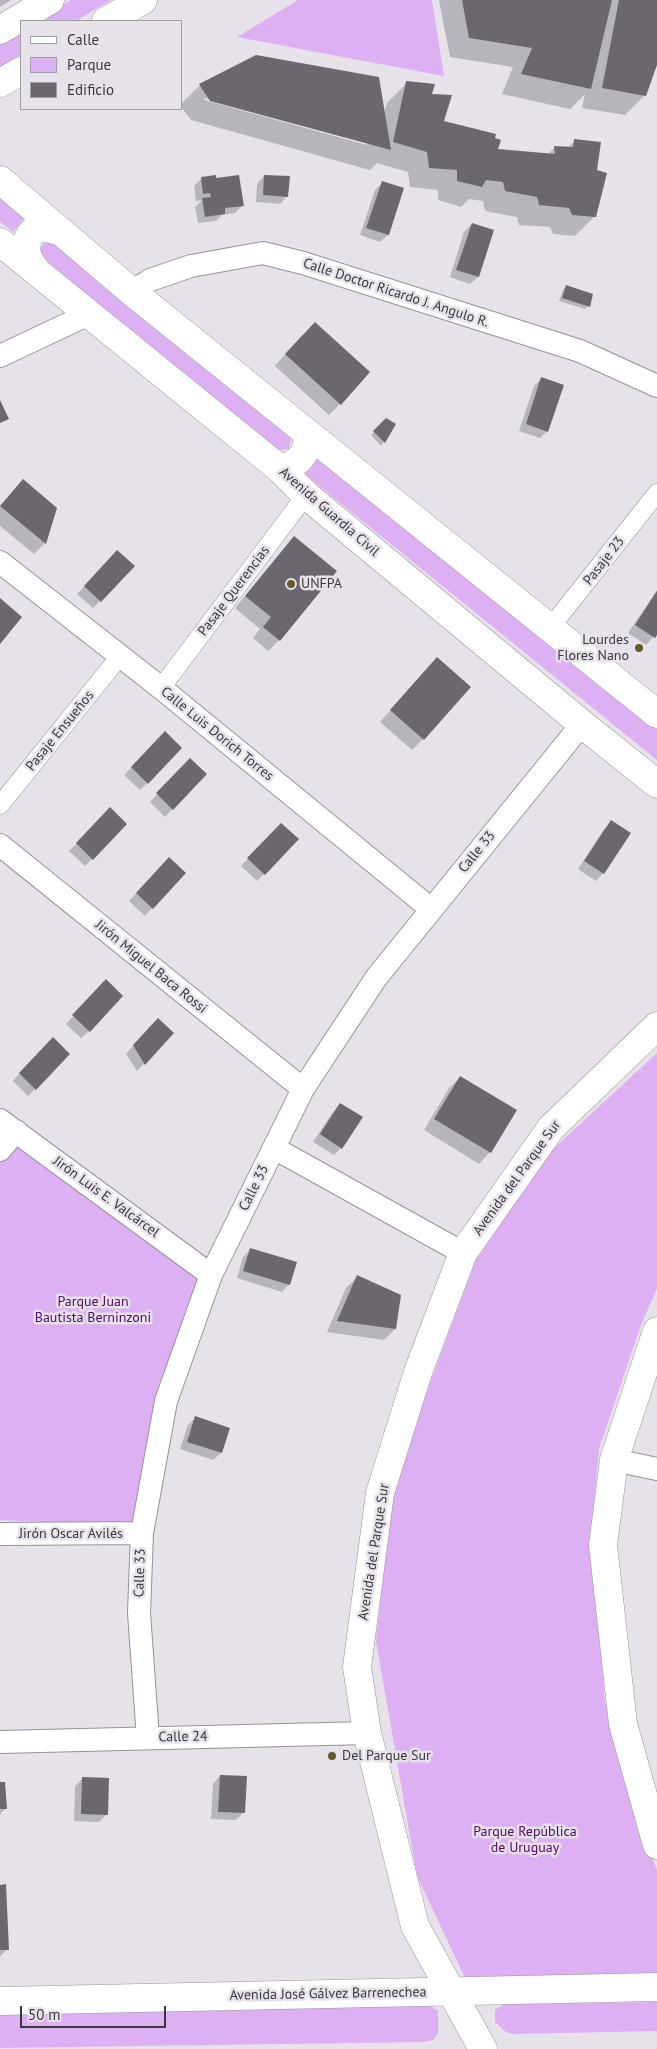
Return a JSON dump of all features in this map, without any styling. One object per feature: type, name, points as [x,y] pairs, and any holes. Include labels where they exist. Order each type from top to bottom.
[{"type":"main road","points":[[0,30],[50,0]]},
{"type":"main road","points":[[108,20],[143,0]]},
{"type":"main road","points":[[0,83],[20,72]]},
{"type":"main road","points":[[0,180],[132,292],[657,714]]},
{"type":"main road","points":[[40,274],[27,255],[26,245],[29,236],[34,230],[40,228],[62,232]]},
{"type":"main road","name":"Avenida Guardia Civil","points":[[0,242],[280,469],[306,494],[582,724],[657,784]]},
{"type":"main road","points":[[280,469],[290,467],[303,455],[307,447],[306,432]]},
{"type":"main road","name":"Avenida del Parque Sur","points":[[483,2049],[449,1991],[415,1926],[367,1733],[358,1667],[380,1493],[418,1372],[463,1253],[551,1128],[657,1026]]},
{"type":"main road","points":[[657,1331],[614,1460],[603,1545],[623,1724],[657,1845]]},
{"type":"main road","name":"Avenida José Gálvez Barrenechea","points":[[0,2000],[657,1987]]},
{"type":"street","name":"Calle Doctor Ricardo J. Angulo R.","points":[[132,292],[150,280],[192,266],[263,253],[302,263],[580,351],[657,386]]},
{"type":"street","points":[[0,356],[90,314]]},
{"type":"street","name":"Pasaje 23","points":[[550,628],[657,493]]},
{"type":"street","name":"Pasaje Querencias","points":[[161,688],[306,494]]},
{"type":"street","name":"Calle Luis Dorich Torres","points":[[0,562],[161,688],[431,909]]},
{"type":"street","name":"Pasaje Ensueños","points":[[0,805],[120,656]]},
{"type":"street","name":"Calle 33","points":[[148,1738],[139,1613],[142,1533],[166,1401],[211,1275],[303,1089],[376,978],[582,724]]},
{"type":"street","name":"Jirón Miguel Baca Rossi","points":[[0,845],[303,1089]]},
{"type":"street","points":[[0,1150],[8,1125]]},
{"type":"street","name":"Jirón Luis E. Valcárcel","points":[[8,1125],[211,1275]]},
{"type":"street","points":[[274,1148],[463,1253]]},
{"type":"street","points":[[614,1460],[657,1468]]},
{"type":"street","name":"Jirón Oscar Avilés","points":[[0,1534],[142,1533]]},
{"type":"street","name":"Calle 24","points":[[0,1742],[367,1733]]},
{"type":"green space","points":[[71,0],[111,0],[78,20],[37,20]]},
{"type":"green space","points":[[298,0],[432,0],[444,76],[237,37]]},
{"type":"green space","points":[[20,30],[20,56],[0,68],[0,42]]},
{"type":"green space","points":[[0,197],[25,217],[13,232],[0,222]]},
{"type":"green space","points":[[47,239],[58,241],[284,428],[291,439],[289,449],[270,448],[42,257],[40,249]]},
{"type":"green space","points":[[313,448],[657,729],[657,760],[296,467]]},
{"type":"green space","name":"Parque República de Uruguay","points":[[657,1053],[657,1288],[641,1325],[599,1449],[591,1533],[605,1702],[635,1818],[657,1870],[657,1976],[465,1978],[417,1876],[376,1641],[394,1480],[476,1260],[551,1151]]},
{"type":"green space","name":"Parque Juan Bautista Berninzoni","points":[[18,1140],[205,1276],[135,1526],[0,1520],[0,1161]]},
{"type":"green space","points":[[657,2002],[657,2031],[514,2034],[506,2032],[495,2022],[495,2010],[504,2004]]},
{"type":"green space","points":[[432,2007],[438,2011],[438,2033],[433,2040],[423,2042],[0,2048],[0,2012]]},
{"type":"building","points":[[462,0],[612,0],[591,89],[521,74],[532,48],[469,38]]},
{"type":"building","points":[[619,0],[657,0],[657,65],[646,96],[602,88]]},
{"type":"building","points":[[256,55],[379,77],[391,150],[210,101],[199,84]]},
{"type":"building","points":[[406,81],[435,84],[432,94],[452,95],[444,121],[496,134],[495,138],[501,140],[498,149],[555,154],[554,146],[573,147],[574,139],[601,142],[597,170],[607,173],[596,217],[572,215],[569,208],[539,205],[537,197],[505,191],[503,182],[486,180],[482,187],[457,181],[457,170],[429,168],[427,152],[393,142]]},
{"type":"building","points":[[216,175],[216,178],[239,175],[244,206],[225,208],[225,214],[205,217],[202,198],[211,197],[210,193],[203,194],[201,177]]},
{"type":"building","points":[[264,175],[290,176],[288,197],[263,195]]},
{"type":"building","points":[[382,181],[404,188],[389,235],[366,228]]},
{"type":"building","points":[[472,223],[494,230],[479,277],[456,270]]},
{"type":"building","points":[[566,285],[593,294],[590,307],[562,298]]},
{"type":"building","points":[[315,322],[370,372],[341,405],[285,354]]},
{"type":"building","points":[[541,377],[564,385],[548,432],[526,424]]},
{"type":"building","points":[[0,400],[9,419],[0,423]]},
{"type":"building","points":[[386,418],[396,424],[385,443],[373,431]]},
{"type":"building","points":[[23,479],[57,508],[46,544],[0,506]]},
{"type":"building","name":"UNFPA","points":[[294,536],[337,571],[280,641],[263,627],[271,617],[245,596]]},
{"type":"building","points":[[117,550],[135,566],[101,602],[84,586]]},
{"type":"building","points":[[657,591],[657,635],[655,638],[635,625]]},
{"type":"building","points":[[0,598],[22,617],[0,644]]},
{"type":"building","points":[[437,657],[471,687],[424,740],[390,710]]},
{"type":"building","points":[[165,731],[182,748],[148,784],[131,767]]},
{"type":"building","points":[[190,758],[207,774],[173,810],[156,793]]},
{"type":"building","points":[[110,807],[127,824],[93,860],[76,843]]},
{"type":"building","points":[[611,820],[631,833],[604,874],[584,861]]},
{"type":"building","points":[[281,823],[299,839],[265,875],[247,858]]},
{"type":"building","points":[[169,857],[186,873],[153,909],[136,893]]},
{"type":"building","points":[[106,979],[123,996],[90,1032],[72,1015]]},
{"type":"building","points":[[158,1018],[174,1033],[145,1065],[133,1045]]},
{"type":"building","points":[[53,1037],[70,1054],[36,1090],[19,1073]]},
{"type":"building","points":[[460,1076],[517,1110],[491,1153],[434,1119]]},
{"type":"building","points":[[340,1103],[363,1117],[342,1149],[320,1134]]},
{"type":"building","points":[[250,1248],[297,1262],[290,1285],[243,1271]]},
{"type":"building","points":[[357,1275],[401,1295],[396,1329],[337,1321]]},
{"type":"building","points":[[195,1416],[230,1428],[222,1453],[187,1442]]},
{"type":"building","points":[[220,1775],[247,1776],[245,1813],[218,1812]]},
{"type":"building","points":[[82,1777],[109,1778],[108,1815],[81,1814]]},
{"type":"building","points":[[0,1782],[5,1782],[7,1809],[0,1809]]},
{"type":"building","points":[[6,1884],[9,1950],[0,1950],[0,1885]]},
{"type":"place","name":"UNFPA","points":[[291,584]]},
{"type":"place","name":"Lourdes Flores Nano","points":[[639,648]]},
{"type":"place","name":"Del Parque Sur","points":[[332,1756]]}]
